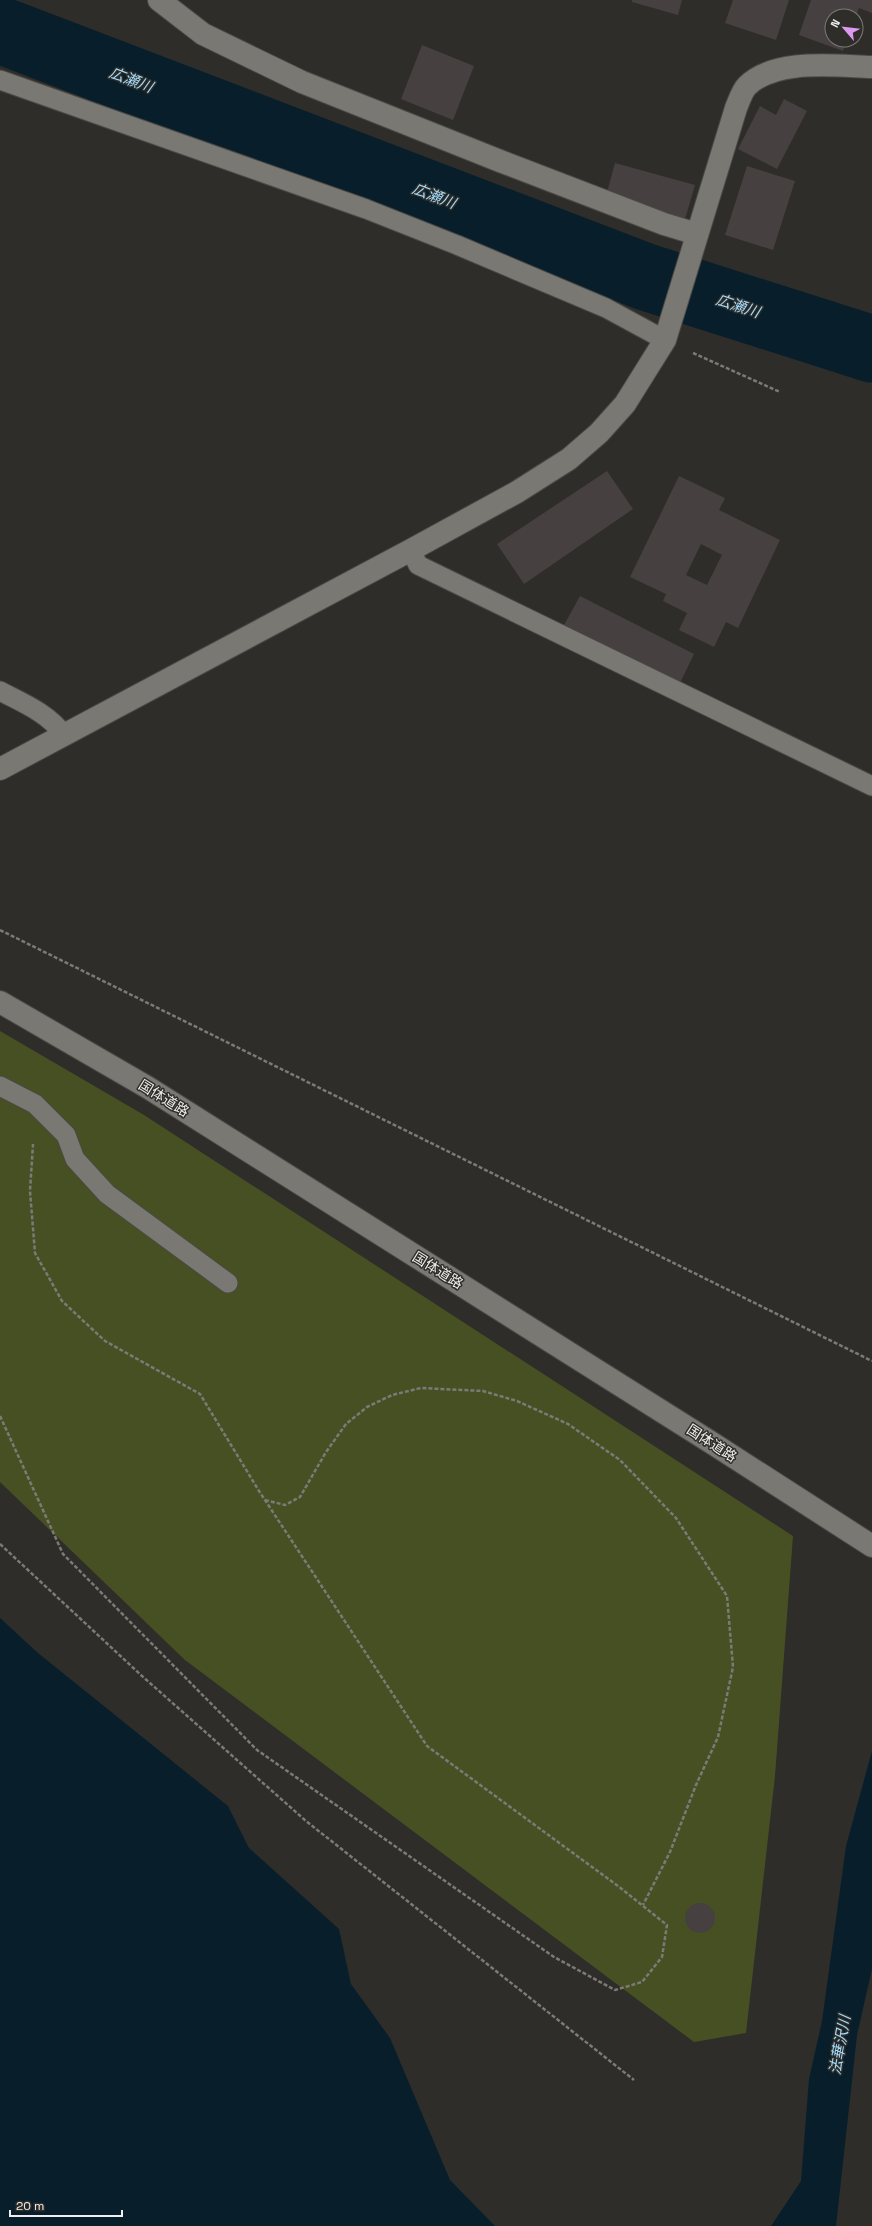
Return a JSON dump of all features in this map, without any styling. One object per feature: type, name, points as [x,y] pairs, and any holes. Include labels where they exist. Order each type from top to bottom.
[{"type":"street","points":[[159,0],[203,34],[302,82],[500,161],[664,224],[695,241]]},
{"type":"street","points":[[0,770],[412,550],[517,492],[568,459],[599,433],[624,404],[665,340],[736,108],[746,87],[761,75],[786,67],[872,67]]},
{"type":"street","name":"国体道路","points":[[0,1002],[153,1091],[712,1443],[872,1546]]},
{"type":"lane","points":[[0,80],[366,209],[450,242],[606,308],[665,340]]},
{"type":"lane","points":[[412,550],[418,565],[872,786]]},
{"type":"lane","points":[[0,691],[44,714],[56,724],[64,735]]},
{"type":"lane","points":[[0,1086],[35,1104],[66,1135],[75,1159],[107,1194],[228,1283]]},
{"type":"path","points":[[665,340],[780,392]]},
{"type":"path","points":[[0,930],[872,1361]]},
{"type":"path","points":[[0,1416],[63,1554],[257,1750],[554,1957],[615,1990],[642,1982],[662,1957],[667,1925],[643,1905],[427,1746],[265,1500],[200,1394],[105,1341],[62,1301],[35,1253],[30,1191],[35,1104]]},
{"type":"path","points":[[265,1500],[286,1505],[300,1498],[326,1452],[346,1424],[367,1407],[379,1401],[392,1395],[420,1388],[483,1391],[517,1401],[568,1424],[620,1460],[676,1518],[727,1596],[733,1667],[718,1737],[696,1785],[670,1852],[643,1905]]},
{"type":"path","points":[[0,1544],[142,1676],[306,1821],[634,2080]]},
{"type":"green space","points":[[0,1031],[144,1115],[793,1536],[775,1776],[746,2033],[694,2042],[185,1660],[0,1482]]},
{"type":"water","points":[[0,1618],[38,1653],[228,1806],[249,1848],[339,1929],[351,1984],[390,2038],[450,2180],[495,2226],[0,2226]]},
{"type":"water","name":"法華沢川","points":[[872,1751],[872,1969],[857,2035],[836,2226],[771,2226],[801,2181],[809,2079],[822,2021],[846,1846]]},
{"type":"building","points":[[632,0],[682,0],[678,15],[632,2]]},
{"type":"building","points":[[733,0],[789,0],[776,40],[725,23]]},
{"type":"building","points":[[811,0],[872,0],[872,13],[864,10],[864,8],[824,8],[824,44],[799,35]]},
{"type":"building","points":[[422,45],[474,66],[453,120],[401,99]]},
{"type":"building","points":[[835,48],[844,48],[843,51]]},
{"type":"building","points":[[784,99],[807,111],[777,169],[738,149],[760,106],[776,115]]},
{"type":"building","points":[[615,163],[695,185],[685,219],[606,196]]},
{"type":"building","points":[[747,166],[795,181],[773,250],[725,235]]},
{"type":"building","points":[[607,471],[633,509],[524,584],[497,544]]},
{"type":"building","points":[[679,476],[725,498],[719,510],[780,540],[738,628],[726,622],[714,647],[679,630],[687,613],[663,601],[666,594],[630,577]],"holes":[[[701,544],[722,555],[707,585],[686,575]]]},
{"type":"building","points":[[580,596],[694,654],[680,683],[564,625]]},
{"type":"building","points":[[700,1903],[711,1907],[715,1918],[711,1929],[700,1933],[689,1929],[685,1918],[689,1907]]},
{"type":"waterway","name":"広瀬川","points":[[0,30],[646,277],[872,349]]}]
